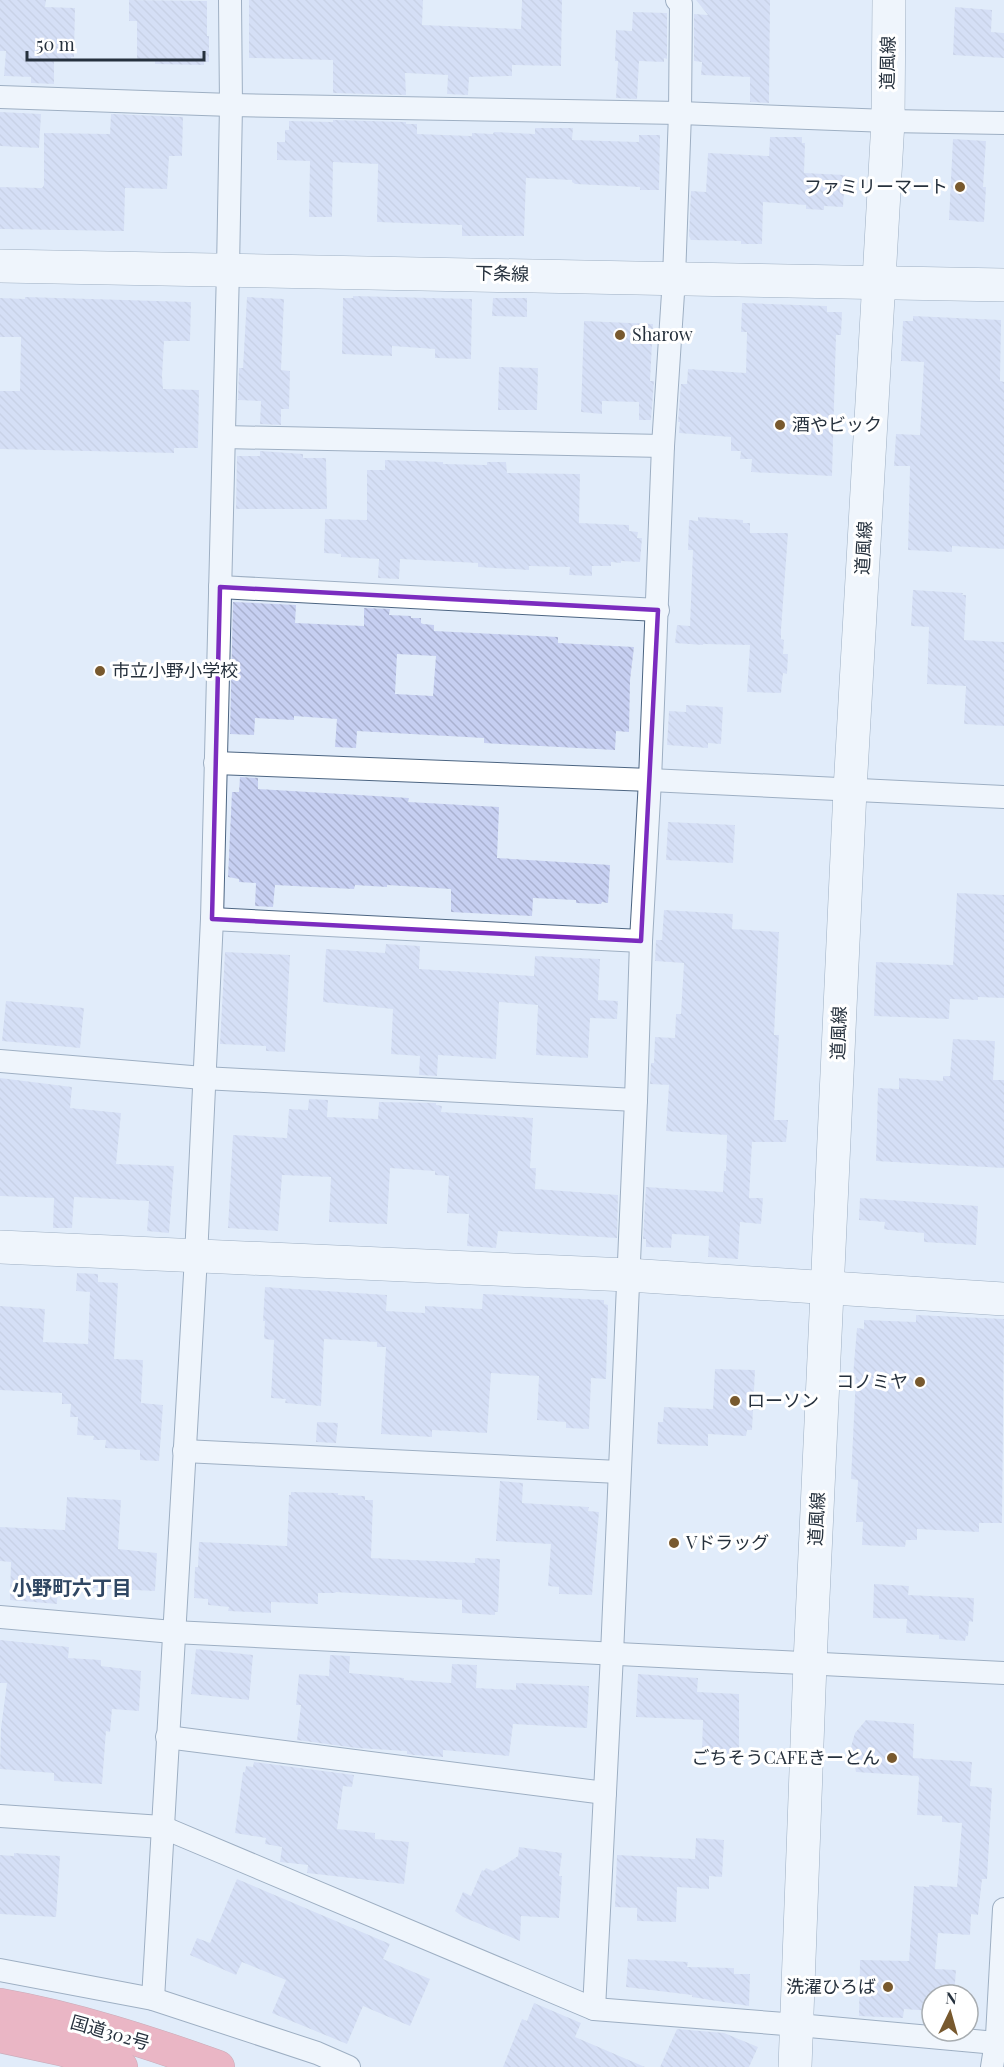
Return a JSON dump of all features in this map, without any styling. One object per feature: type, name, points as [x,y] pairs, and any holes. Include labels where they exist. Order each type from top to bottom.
[{"type":"highway","name":"国道302号","points":[[0,2005],[108,2031],[218,2067]]},
{"type":"highway","points":[[0,2036],[61,2049],[121,2067]]},
{"type":"street","points":[[153,1999],[196,1257],[212,919],[228,269],[230,0]]},
{"type":"street","points":[[594,2009],[612,1654],[641,941],[658,610],[663,446],[674,278],[680,113],[681,4],[677,0]]},
{"type":"street","name":"道風線","points":[[795,2067],[810,1664],[850,790],[888,121],[889,0]]},
{"type":"street","points":[[0,96],[231,105],[680,113],[1004,123]]},
{"type":"street","name":"下条線","points":[[0,266],[1004,285]]},
{"type":"street","points":[[224,437],[663,446]]},
{"type":"street","points":[[220,587],[658,610]]},
{"type":"street","points":[[215,763],[1004,797]]},
{"type":"street","points":[[212,919],[641,941]]},
{"type":"street","points":[[0,1061],[203,1078],[636,1100]]},
{"type":"street","points":[[0,1247],[628,1275],[1004,1299]]},
{"type":"street","points":[[184,1452],[619,1472]]},
{"type":"street","points":[[0,1617],[173,1632],[1004,1673]]},
{"type":"street","points":[[167,1737],[605,1793]]},
{"type":"street","points":[[0,1816],[162,1827],[594,2009],[999,2038]]},
{"type":"street","points":[[992,2067],[999,2038],[1004,1909]]},
{"type":"street","points":[[0,1970],[153,1999],[317,2053],[349,2067]]},
{"type":"highlighted area","points":[[220,587],[658,610],[641,941],[212,919]]},
{"type":"building","points":[[0,0],[46,0],[45,7],[75,8],[74,57],[71,57],[71,60],[54,59],[54,84],[31,83],[31,77],[4,76],[6,51],[0,51]]},
{"type":"building","points":[[129,0],[207,1],[209,62],[204,62],[204,65],[155,64],[155,59],[137,59],[137,21],[129,21]]},
{"type":"building","points":[[249,0],[423,0],[422,25],[521,29],[522,0],[562,0],[561,66],[512,65],[512,76],[469,77],[468,95],[447,94],[448,75],[405,73],[406,95],[333,93],[333,60],[249,58]]},
{"type":"building","points":[[696,0],[770,0],[769,103],[750,102],[750,77],[701,75],[702,62],[694,61],[694,14],[708,15]]},
{"type":"building","points":[[955,7],[992,10],[991,32],[1004,33],[1004,58],[953,55]]},
{"type":"building","points":[[633,12],[667,13],[667,59],[664,58],[664,62],[639,61],[637,99],[616,98],[618,61],[615,61],[616,30],[632,31]]},
{"type":"building","points":[[0,112],[41,114],[39,148],[0,146]]},
{"type":"building","points":[[111,114],[183,117],[182,156],[169,156],[167,189],[125,188],[124,231],[0,229],[0,187],[42,188],[44,185],[44,133],[110,134]]},
{"type":"building","points":[[333,120],[406,122],[406,124],[417,124],[417,134],[472,136],[472,133],[493,134],[494,132],[535,134],[535,128],[573,128],[572,140],[639,142],[639,135],[660,135],[659,190],[575,184],[572,180],[526,178],[524,236],[462,236],[462,225],[377,222],[378,164],[333,162],[332,217],[309,217],[310,161],[277,160],[277,142],[285,142],[285,130],[289,130],[289,121],[333,122]]},
{"type":"building","points":[[770,137],[802,137],[802,143],[805,143],[804,173],[845,175],[843,207],[824,206],[824,210],[806,209],[806,205],[763,202],[762,244],[741,244],[741,241],[691,240],[689,236],[691,191],[706,192],[708,153],[769,156]]},
{"type":"building","points":[[953,139],[986,141],[983,187],[986,187],[984,222],[949,220]]},
{"type":"building","points":[[353,296],[472,299],[471,359],[435,358],[435,349],[392,346],[392,356],[342,354],[343,298],[353,298]]},
{"type":"building","points":[[25,297],[191,302],[190,341],[164,341],[162,376],[163,389],[199,390],[198,448],[174,448],[174,453],[0,449],[0,391],[20,391],[21,337],[0,337],[0,298],[25,299]]},
{"type":"building","points":[[247,297],[284,299],[281,370],[290,371],[289,409],[281,409],[281,425],[260,424],[261,401],[238,400],[239,368],[243,368]]},
{"type":"building","points":[[493,298],[527,298],[527,317],[492,316]]},
{"type":"building","points":[[742,303],[827,306],[827,312],[842,312],[841,335],[836,335],[832,476],[751,472],[752,459],[740,459],[741,451],[731,451],[731,437],[679,433],[681,384],[687,384],[688,369],[746,373],[747,332],[741,332]]},
{"type":"building","points":[[913,316],[1001,320],[1000,381],[1004,382],[1004,549],[952,546],[952,552],[908,550],[910,466],[894,466],[896,434],[920,435],[924,362],[901,361],[903,321],[913,321]]},
{"type":"building","points":[[584,321],[653,324],[650,381],[654,381],[651,420],[639,420],[639,402],[602,401],[602,414],[581,412]]},
{"type":"building","points":[[499,367],[538,368],[537,410],[498,410]]},
{"type":"building","points":[[260,451],[303,454],[303,458],[326,458],[327,509],[236,509],[237,456],[260,456]]},
{"type":"building","points":[[385,460],[487,465],[487,462],[506,462],[507,473],[580,474],[579,523],[629,525],[629,531],[638,532],[637,538],[642,538],[640,562],[621,561],[621,563],[611,562],[611,566],[592,566],[592,576],[569,575],[570,567],[529,566],[529,570],[478,567],[478,563],[400,559],[399,579],[378,578],[379,559],[341,557],[341,554],[324,553],[325,519],[367,520],[367,470],[385,470]]},
{"type":"building","points":[[698,517],[743,520],[743,523],[750,523],[750,533],[788,533],[781,639],[784,640],[783,654],[788,654],[787,674],[783,673],[781,693],[747,692],[750,645],[675,643],[677,625],[690,626],[693,550],[688,550],[689,520],[698,521]]},
{"type":"building","points":[[913,590],[963,593],[962,595],[966,595],[964,640],[1004,642],[1004,726],[964,724],[966,686],[927,684],[929,627],[911,626]]},
{"type":"building","points":[[233,602],[296,605],[295,623],[364,626],[364,608],[390,609],[389,615],[421,618],[421,623],[434,625],[434,631],[558,637],[558,643],[634,647],[630,680],[629,732],[616,731],[615,750],[484,743],[484,738],[357,731],[356,748],[335,747],[337,719],[294,716],[294,720],[255,718],[254,735],[230,734]],"holes":[[[397,654],[436,656],[433,696],[395,694]]]},
{"type":"building","points":[[686,705],[723,707],[721,744],[708,743],[708,748],[667,745],[669,711],[686,712]]},
{"type":"building","points":[[240,777],[258,778],[258,789],[409,798],[408,802],[499,807],[497,858],[610,865],[608,903],[576,903],[576,900],[533,898],[532,916],[451,912],[451,889],[387,885],[387,887],[355,885],[354,889],[275,885],[273,907],[255,906],[256,883],[239,882],[239,879],[228,877],[232,792],[239,792]]},
{"type":"building","points":[[668,822],[735,825],[733,863],[666,860]]},
{"type":"building","points":[[957,893],[1004,895],[1004,998],[950,999],[949,1019],[874,1016],[876,962],[953,965]]},
{"type":"building","points":[[664,910],[733,914],[732,929],[779,932],[774,1035],[779,1035],[774,1120],[788,1120],[786,1142],[752,1142],[749,1198],[763,1198],[761,1224],[740,1222],[738,1259],[708,1257],[709,1236],[672,1234],[671,1248],[646,1247],[646,1239],[643,1239],[646,1187],[723,1192],[724,1171],[726,1171],[727,1135],[666,1131],[669,1085],[650,1084],[655,1037],[675,1038],[676,1014],[681,1014],[684,963],[655,961],[656,940],[662,940]]},
{"type":"building","points":[[386,944],[420,946],[419,969],[534,976],[535,956],[600,959],[598,1000],[618,1001],[617,1019],[590,1018],[588,1058],[536,1055],[538,1005],[499,1002],[496,1059],[438,1055],[437,1076],[419,1075],[420,1056],[391,1054],[393,1009],[323,1002],[326,949],[385,953]]},
{"type":"building","points":[[225,952],[290,955],[285,1052],[266,1051],[266,1046],[220,1044]]},
{"type":"building","points":[[6,1001],[84,1008],[80,1048],[2,1041]]},
{"type":"building","points":[[953,1039],[995,1041],[993,1080],[1004,1080],[1004,1168],[876,1161],[878,1088],[899,1089],[899,1078],[943,1081],[943,1076],[950,1076]]},
{"type":"building","points":[[0,1078],[72,1087],[70,1108],[121,1113],[116,1164],[174,1166],[169,1233],[147,1231],[149,1201],[74,1197],[72,1228],[53,1228],[54,1198],[0,1196]]},
{"type":"building","points":[[309,1099],[328,1100],[327,1117],[378,1119],[379,1102],[436,1103],[442,1106],[441,1112],[533,1118],[530,1168],[536,1168],[535,1189],[618,1195],[617,1238],[498,1231],[496,1248],[467,1246],[469,1214],[447,1213],[449,1176],[435,1175],[435,1171],[390,1168],[387,1224],[329,1222],[331,1177],[282,1175],[278,1231],[228,1228],[233,1135],[287,1138],[289,1109],[308,1110]]},
{"type":"building","points":[[860,1198],[978,1206],[976,1245],[924,1242],[924,1233],[884,1229],[885,1222],[859,1220]]},
{"type":"building","points":[[77,1273],[98,1274],[98,1282],[118,1283],[114,1359],[143,1360],[141,1403],[163,1405],[159,1461],[140,1460],[140,1450],[105,1448],[106,1440],[93,1440],[94,1436],[77,1435],[78,1417],[70,1417],[71,1404],[62,1404],[62,1393],[0,1390],[0,1306],[45,1309],[43,1342],[88,1344],[90,1292],[76,1291]]},
{"type":"building","points":[[265,1287],[387,1295],[386,1311],[425,1313],[425,1306],[482,1309],[483,1294],[604,1300],[604,1304],[608,1305],[606,1379],[591,1378],[589,1429],[566,1428],[566,1422],[537,1420],[539,1376],[491,1373],[487,1433],[432,1430],[432,1437],[381,1434],[386,1347],[377,1347],[377,1342],[324,1339],[321,1406],[285,1403],[286,1399],[271,1398],[274,1340],[264,1337]]},
{"type":"building","points":[[916,1315],[1004,1319],[1002,1523],[979,1523],[979,1532],[917,1529],[917,1540],[906,1540],[905,1547],[862,1545],[863,1522],[856,1522],[858,1480],[851,1479],[856,1376],[853,1376],[857,1328],[864,1329],[864,1320],[916,1322]]},
{"type":"building","points":[[715,1369],[755,1370],[752,1430],[747,1430],[746,1436],[708,1434],[708,1446],[657,1444],[658,1422],[663,1422],[664,1407],[713,1409]]},
{"type":"building","points":[[317,1422],[338,1423],[336,1443],[316,1442]]},
{"type":"building","points":[[500,1481],[523,1483],[522,1503],[589,1507],[588,1511],[599,1512],[592,1595],[559,1594],[559,1587],[548,1586],[551,1544],[496,1541]]},
{"type":"building","points":[[291,1492],[338,1493],[338,1495],[365,1496],[365,1500],[373,1500],[371,1558],[475,1563],[475,1558],[500,1559],[498,1612],[495,1612],[495,1615],[462,1613],[462,1600],[335,1592],[318,1593],[318,1604],[271,1602],[271,1613],[228,1611],[229,1607],[208,1605],[208,1599],[194,1598],[199,1542],[287,1546]]},
{"type":"building","points":[[67,1497],[121,1500],[118,1549],[157,1553],[155,1591],[58,1586],[57,1604],[10,1600],[11,1562],[0,1561],[0,1527],[65,1530]]},
{"type":"building","points":[[874,1584],[909,1586],[908,1595],[974,1598],[973,1622],[969,1621],[968,1636],[965,1641],[939,1639],[939,1635],[906,1633],[907,1619],[873,1618]]},
{"type":"building","points":[[0,1640],[69,1647],[68,1658],[101,1660],[101,1666],[141,1671],[139,1711],[112,1709],[110,1732],[106,1731],[102,1784],[54,1781],[54,1773],[0,1769],[1,1728],[7,1683],[0,1683]]},
{"type":"building","points":[[196,1649],[253,1655],[249,1700],[191,1694]]},
{"type":"building","points":[[330,1655],[350,1656],[349,1673],[404,1678],[404,1680],[451,1683],[452,1664],[477,1665],[476,1688],[516,1690],[516,1683],[589,1686],[587,1728],[513,1724],[509,1756],[443,1750],[443,1757],[414,1755],[407,1754],[407,1751],[357,1748],[297,1740],[301,1705],[296,1705],[299,1674],[329,1676]]},
{"type":"building","points":[[638,1674],[698,1678],[697,1692],[739,1694],[739,1754],[702,1751],[703,1720],[636,1717]]},
{"type":"building","points":[[866,1720],[914,1724],[913,1758],[972,1762],[970,1786],[992,1788],[987,1879],[982,1879],[978,1915],[971,1914],[970,1935],[938,1933],[935,1969],[956,1970],[955,1983],[920,1983],[920,2010],[904,2009],[903,2018],[859,2016],[860,1960],[909,1961],[914,1886],[957,1887],[962,1823],[942,1822],[942,1816],[917,1815],[918,1776],[856,1772],[851,1747],[855,1733]]},
{"type":"building","points":[[254,1762],[354,1775],[352,1787],[343,1786],[337,1829],[375,1833],[375,1839],[409,1842],[404,1884],[307,1873],[308,1865],[280,1862],[282,1847],[265,1844],[266,1838],[235,1833],[243,1772],[246,1766],[253,1767]]},
{"type":"building","points":[[696,1838],[724,1840],[722,1877],[709,1876],[709,1889],[677,1887],[676,1922],[637,1921],[637,1908],[615,1907],[617,1855],[695,1859]]},
{"type":"building","points":[[519,1847],[562,1853],[559,1876],[562,1876],[559,1918],[521,1916],[520,1941],[463,1917],[455,1911],[463,1892],[471,1896],[482,1870],[486,1868],[493,1871],[506,1864],[518,1856]]},
{"type":"building","points":[[14,1853],[60,1856],[56,1917],[0,1914],[0,1855],[14,1856]]},
{"type":"building","points":[[237,1879],[390,1944],[383,1959],[430,1979],[410,2026],[363,2006],[347,2044],[272,2013],[286,1980],[242,1962],[236,1975],[190,1955],[197,1938],[210,1943]]},
{"type":"building","points":[[628,1959],[688,1962],[687,1967],[734,1968],[734,1974],[750,1974],[749,2006],[692,1997],[692,1995],[626,1987]]},
{"type":"building","points":[[534,2003],[581,2023],[575,2037],[645,2067],[503,2067],[522,2019],[527,2021]]},
{"type":"building","points":[[677,2029],[724,2033],[758,2047],[749,2067],[660,2067]]},
{"type":"place","name":"ファミリーマート","points":[[960,187]]},
{"type":"place","name":"Sharow","points":[[620,335]]},
{"type":"place","name":"酒やビック","points":[[780,425]]},
{"type":"place","name":"市立小野小学校","points":[[100,671]]},
{"type":"place","name":"コノミヤ","points":[[920,1382]]},
{"type":"place","name":"ローソン","points":[[735,1401]]},
{"type":"place","name":"Vドラッグ","points":[[674,1543]]},
{"type":"place","name":"ごちそうCAFEきーとん","points":[[892,1758]]},
{"type":"place","name":"洗濯ひろば","points":[[888,1987]]},
{"type":"district","name":"小野町六丁目","points":[[72,1588]]}]
